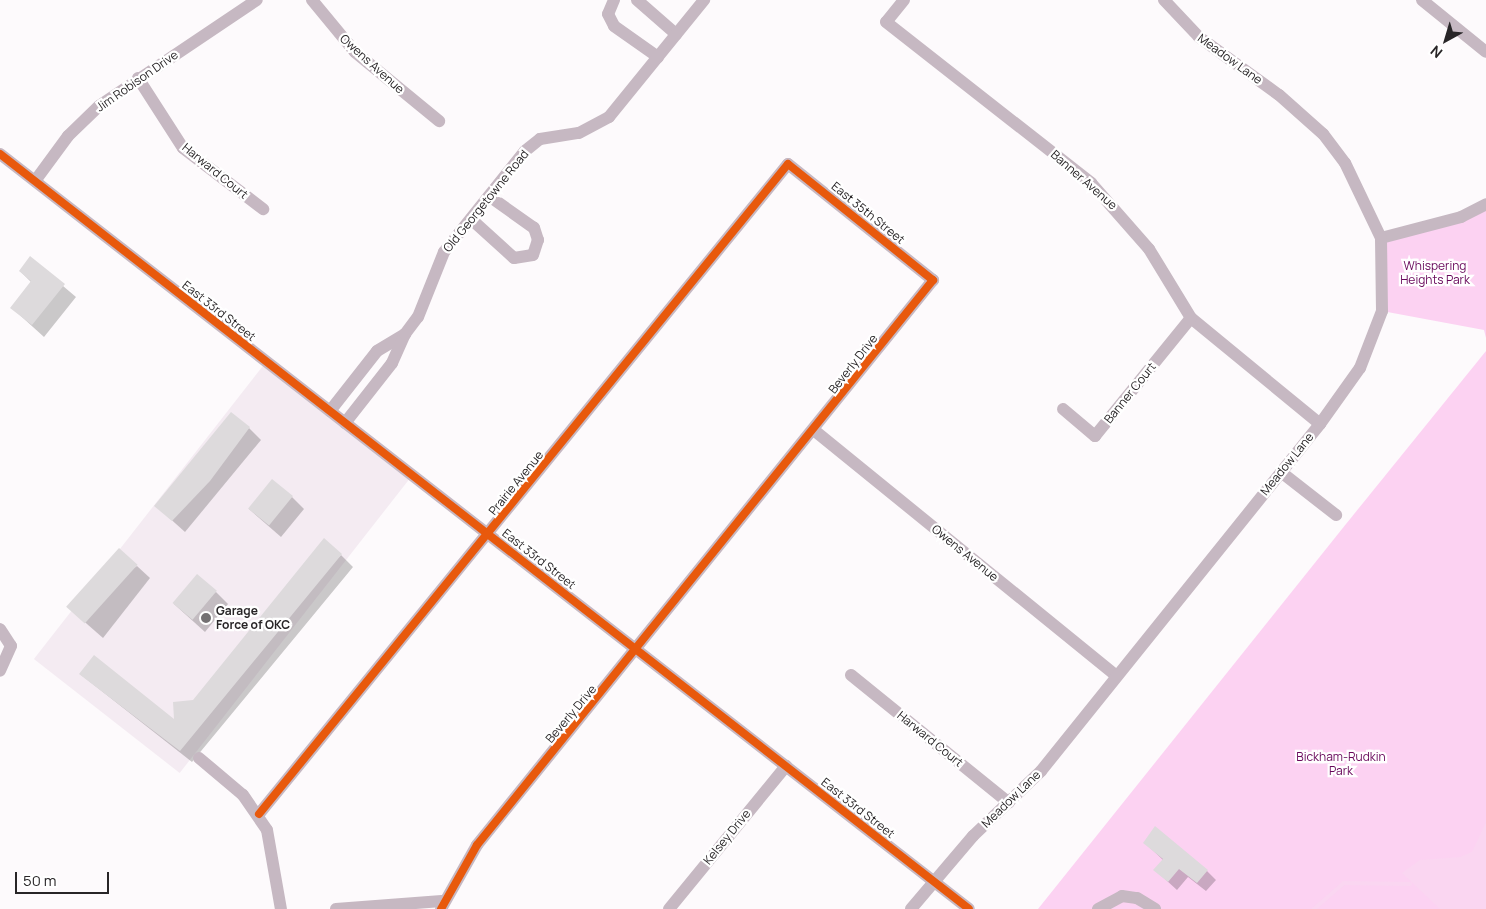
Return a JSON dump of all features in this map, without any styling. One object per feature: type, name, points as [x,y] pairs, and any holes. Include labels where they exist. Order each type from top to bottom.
[{"type":"street","name":"Jim Robison Drive","points":[[35,181],[80,123],[138,78],[257,0]]},
{"type":"street","name":"Owens Avenue","points":[[312,0],[355,52],[439,121]]},
{"type":"street","points":[[614,0],[608,14],[614,26],[658,57]]},
{"type":"street","points":[[637,0],[676,34]]},
{"type":"street","name":"Old Georgetowne Road","points":[[345,422],[388,370],[405,334],[421,312],[444,252],[525,151],[540,139],[579,133],[601,124],[704,0]]},
{"type":"street","name":"Banner Avenue","points":[[904,0],[886,22],[1091,183],[1149,249],[1191,318],[1320,424]]},
{"type":"street","name":"Meadow Lane","points":[[911,909],[934,881],[1041,771],[1352,383],[1373,342],[1383,304],[1381,238],[1367,201],[1323,134],[1279,95],[1199,37],[1164,0]]},
{"type":"street","points":[[1422,0],[1486,52]]},
{"type":"street","name":"Harward Court","points":[[138,78],[183,148],[263,209]]},
{"type":"street","name":"East 33rd Street","points":[[0,154],[969,909]]},
{"type":"street","name":"East 35th Street","points":[[788,164],[933,280]]},
{"type":"street","name":"Prairie Avenue","points":[[259,814],[489,534],[788,164]]},
{"type":"street","points":[[471,219],[514,258],[533,255],[538,240],[534,228],[489,196]]},
{"type":"street","points":[[1381,238],[1461,217],[1486,204]]},
{"type":"street","name":"Beverly Drive","points":[[441,905],[477,845],[815,431],[933,280]]},
{"type":"street","name":"Banner Court","points":[[1063,410],[1095,436],[1191,318]]},
{"type":"street","name":"Old Georgetowne Road","points":[[330,411],[372,357],[405,334]]},
{"type":"street","points":[[372,357],[388,370]]},
{"type":"street","name":"Owens Avenue","points":[[815,431],[1116,676]]},
{"type":"street","points":[[1281,472],[1336,515]]},
{"type":"street","points":[[0,629],[11,646],[0,671]]},
{"type":"street","name":"Harward Court","points":[[851,675],[1009,803]]},
{"type":"street","points":[[200,758],[259,814],[275,855],[281,909]]},
{"type":"street","name":"Kelsey Drive","points":[[669,909],[786,766]]},
{"type":"street","points":[[1098,909],[1122,896],[1137,898],[1155,909]]},
{"type":"street","points":[[336,909],[441,905]]},
{"type":"shaded area","points":[[266,362],[412,476],[180,773],[34,659]]},
{"type":"shaded area","points":[[1486,822],[1486,909],[1440,909],[1402,873],[1420,860],[1460,857],[1472,852]]},
{"type":"green space","name":"Whispering Heights Park","points":[[1486,204],[1486,338],[1484,330],[1382,311],[1381,238]]},
{"type":"green space","name":"Bickham-Rudkin Park","points":[[1486,351],[1486,909],[1038,909],[1346,524]]},
{"type":"building","points":[[30,256],[65,284],[32,325],[10,308],[31,281],[19,271]]},
{"type":"building","points":[[231,412],[250,427],[210,481],[172,521],[154,506]]},
{"type":"building","points":[[272,479],[293,496],[269,526],[248,509]]},
{"type":"building","points":[[324,538],[342,554],[180,751],[79,674],[94,655],[174,719],[173,702],[193,700]]},
{"type":"building","points":[[119,548],[138,565],[85,623],[66,607]]},
{"type":"building","points":[[197,574],[217,591],[192,620],[173,603]]},
{"type":"building","points":[[1155,826],[1208,870],[1197,883],[1179,869],[1168,882],[1153,870],[1163,859],[1143,843]]},
{"type":"waterway","points":[[1314,909],[1344,883],[1410,884]]},
{"type":"cycle path","points":[[0,154],[969,909]]},
{"type":"cycle path","points":[[259,814],[788,164],[933,280],[477,845],[441,909]]},
{"type":"place","name":"Garage Force of OKC","points":[[206,618]]}]
